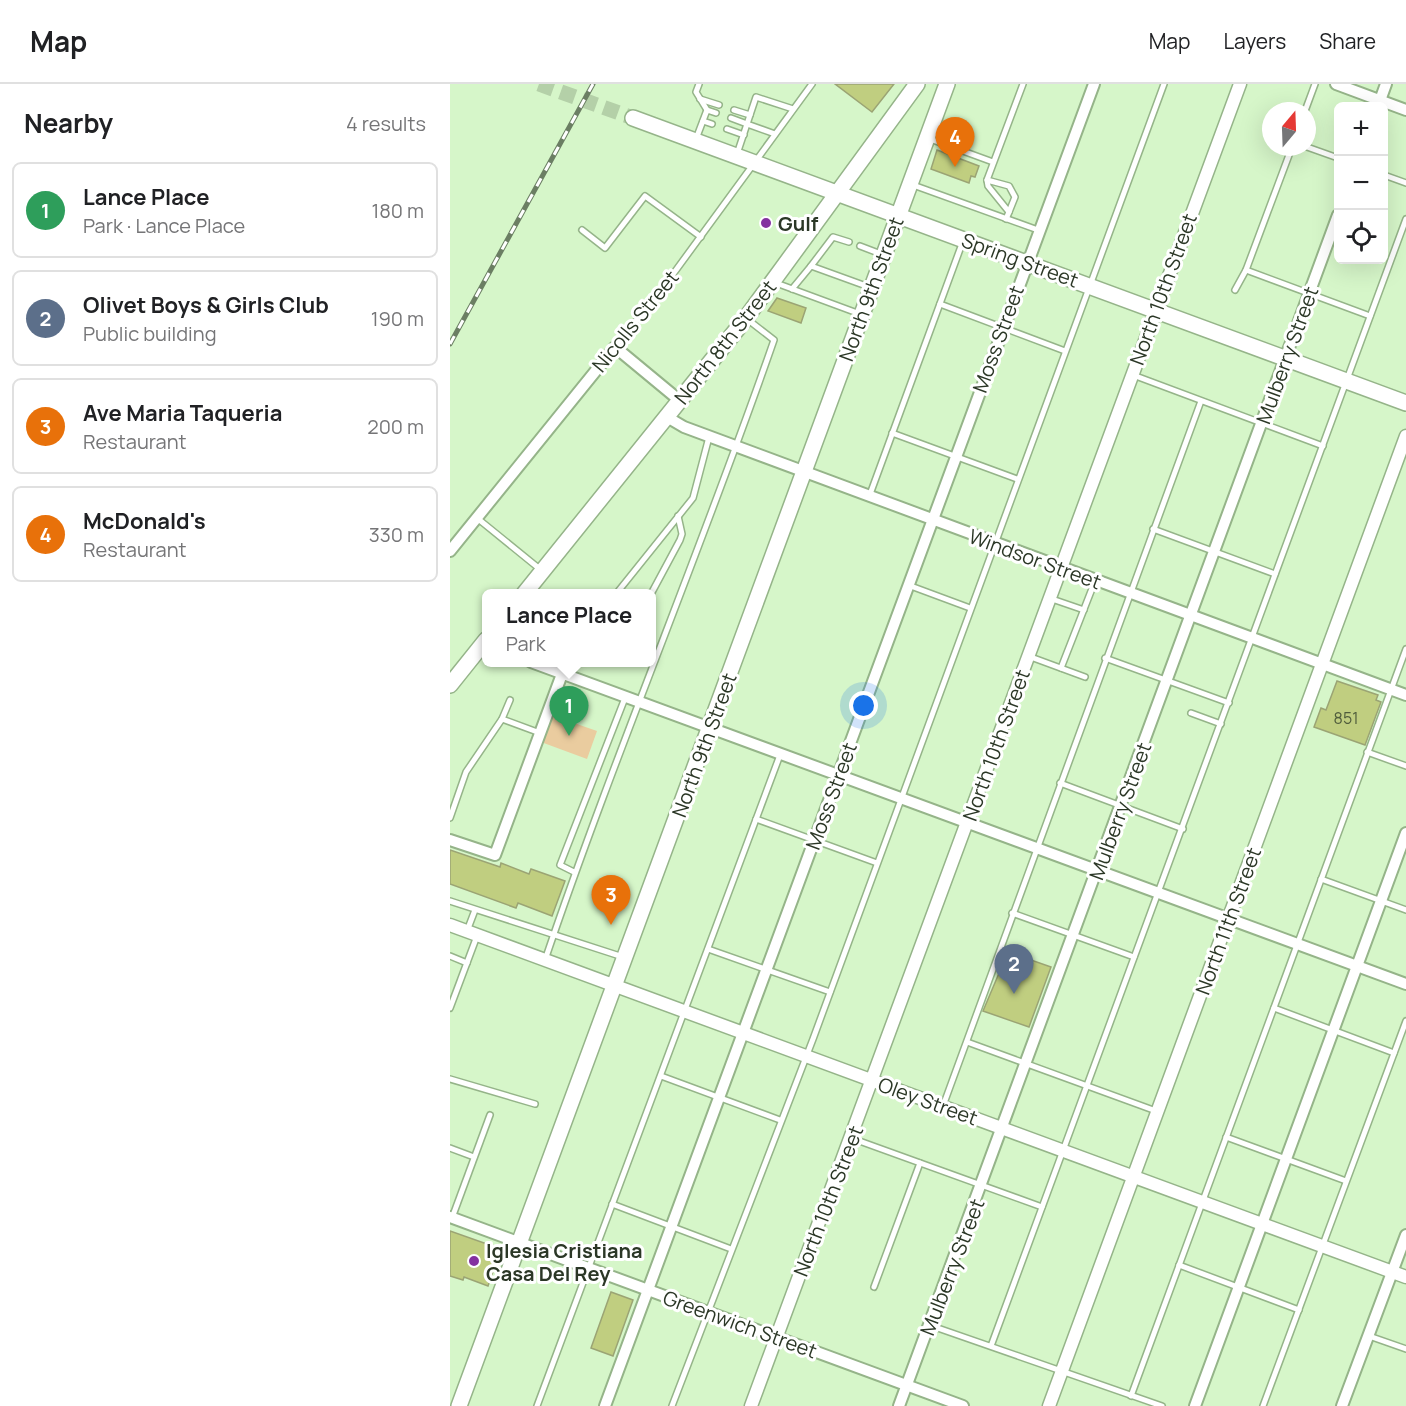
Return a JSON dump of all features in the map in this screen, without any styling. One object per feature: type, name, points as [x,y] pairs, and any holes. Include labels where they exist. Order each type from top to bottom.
[{"type":"main road","name":"North 8th Street","points":[[528,589],[746,318],[917,84]]},
{"type":"main road","name":"North 9th Street","points":[[459,1406],[616,986],[947,84]]},
{"type":"main road","name":"Spring Street","points":[[633,118],[1406,403]]},
{"type":"main road","points":[[450,685],[482,648]]},
{"type":"street","name":"Moss Street","points":[[605,1406],[721,1098],[954,456],[1094,84]]},
{"type":"street","name":"North 10th Street","points":[[751,1406],[1240,84]]},
{"type":"street","points":[[1336,84],[1377,102]]},
{"type":"street","points":[[1379,102],[1386,84]]},
{"type":"street","points":[[1388,105],[1406,110]]},
{"type":"street","name":"Mulberry Street","points":[[899,1406],[1334,226]]},
{"type":"street","points":[[615,347],[679,400]]},
{"type":"street","name":"Nicolls Street","points":[[450,551],[615,347]]},
{"type":"street","name":"Windsor Street","points":[[667,417],[684,427],[710,435],[803,473],[1406,695]]},
{"type":"street","name":"North 11th Street","points":[[1048,1406],[1406,436]]},
{"type":"street","points":[[542,667],[1406,984]]},
{"type":"street","points":[[450,840],[495,855],[562,674]]},
{"type":"street","points":[[1195,1406],[1406,833]]},
{"type":"street","name":"Oley Street","points":[[450,926],[1406,1277]]},
{"type":"street","name":"Greenwich Street","points":[[451,1219],[963,1406]]},
{"type":"street","points":[[1342,1406],[1406,1234]]},
{"type":"lane","points":[[699,84],[696,92],[700,99],[707,110],[716,113]]},
{"type":"lane","name":"Nicolls Street","points":[[615,347],[701,237],[812,84]]},
{"type":"lane","points":[[1009,212],[988,186],[987,180],[1023,84]]},
{"type":"lane","points":[[672,1406],[830,992],[1164,84]]},
{"type":"lane","points":[[1308,102],[1315,84]]},
{"type":"lane","points":[[736,155],[756,97],[793,109]]},
{"type":"lane","points":[[700,99],[719,105]]},
{"type":"lane","points":[[695,140],[707,110]]},
{"type":"lane","points":[[734,110],[750,115]]},
{"type":"lane","points":[[731,118],[775,134]]},
{"type":"lane","points":[[703,121],[712,124]]},
{"type":"lane","points":[[727,129],[744,135]]},
{"type":"lane","points":[[927,137],[993,162]]},
{"type":"lane","points":[[1316,150],[1334,157]]},
{"type":"lane","points":[[1235,290],[1246,270],[1289,156]]},
{"type":"lane","points":[[1388,177],[1406,183]]},
{"type":"lane","points":[[987,180],[1009,186],[1015,197],[1006,219]]},
{"type":"lane","points":[[910,184],[1038,230]]},
{"type":"lane","points":[[582,230],[606,249],[645,196],[701,237]]},
{"type":"lane","points":[[991,1346],[1406,219]]},
{"type":"lane","points":[[792,289],[833,237],[849,243]]},
{"type":"lane","points":[[868,497],[964,240]]},
{"type":"lane","points":[[860,246],[883,254]]},
{"type":"lane","points":[[812,266],[871,287]]},
{"type":"lane","points":[[1246,270],[1370,316]]},
{"type":"lane","points":[[772,282],[861,314]]},
{"type":"lane","points":[[940,304],[1065,351]]},
{"type":"lane","points":[[656,660],[774,340],[746,318]]},
{"type":"lane","points":[[1132,375],[1323,446]]},
{"type":"lane","points":[[943,1106],[1105,658],[1201,401]]},
{"type":"lane","points":[[892,434],[1017,479]]},
{"type":"lane","points":[[620,589],[693,498],[710,435]]},
{"type":"lane","points":[[654,589],[682,534],[678,516]]},
{"type":"lane","points":[[477,518],[542,571]]},
{"type":"lane","points":[[1153,529],[1275,574]]},
{"type":"lane","points":[[1061,668],[1095,581]]},
{"type":"lane","points":[[908,585],[970,608]]},
{"type":"lane","points":[[1049,598],[1084,610]]},
{"type":"lane","points":[[1131,1395],[1406,650]]},
{"type":"lane","points":[[1028,656],[1085,677]]},
{"type":"lane","points":[[1105,658],[1229,703]]},
{"type":"lane","points":[[545,960],[574,872],[653,667]]},
{"type":"lane","points":[[574,872],[560,865],[625,698]]},
{"type":"lane","points":[[450,818],[466,772],[502,719],[510,700]]},
{"type":"lane","points":[[1191,713],[1221,724]]},
{"type":"lane","points":[[502,719],[540,733]]},
{"type":"lane","points":[[1367,752],[1406,766]]},
{"type":"lane","points":[[537,1406],[780,755]]},
{"type":"lane","points":[[1060,783],[1183,829]]},
{"type":"lane","points":[[756,819],[877,863]]},
{"type":"lane","points":[[1322,879],[1406,910]]},
{"type":"lane","points":[[450,901],[626,958]]},
{"type":"lane","points":[[450,1008],[453,989],[467,963],[475,910]]},
{"type":"lane","points":[[1012,913],[1134,957]]},
{"type":"lane","points":[[708,950],[830,992]]},
{"type":"lane","points":[[450,956],[467,963]]},
{"type":"lane","points":[[1274,1008],[1394,1053]]},
{"type":"lane","points":[[1263,1406],[1406,1021]]},
{"type":"lane","points":[[967,1042],[1158,1111]]},
{"type":"lane","points":[[661,1076],[780,1120]]},
{"type":"lane","points":[[450,1079],[535,1104]]},
{"type":"lane","points":[[451,1219],[490,1115]]},
{"type":"lane","points":[[1227,1137],[1346,1181]]},
{"type":"lane","points":[[852,1138],[1041,1207]]},
{"type":"lane","points":[[450,1148],[474,1157]]},
{"type":"lane","points":[[874,1287],[920,1163]]},
{"type":"lane","points":[[612,1204],[731,1249]]},
{"type":"lane","points":[[1179,1265],[1299,1310]]},
{"type":"lane","points":[[929,1325],[1162,1406]]},
{"type":"lane","points":[[1369,1335],[1406,1349]]},
{"type":"shaded area","points":[[551,715],[597,731],[587,759],[541,742]]},
{"type":"building","points":[[835,84],[894,84],[872,112]]},
{"type":"building","points":[[937,150],[979,166],[975,177],[971,176],[969,183],[931,169]]},
{"type":"building","points":[[777,298],[806,308],[801,323],[768,311]]},
{"type":"building","points":[[1337,681],[1378,695],[1376,700],[1381,702],[1365,745],[1314,727],[1321,708],[1326,710]]},
{"type":"building","points":[[450,850],[500,867],[501,863],[529,874],[531,869],[565,881],[552,916],[518,903],[516,908],[450,884]]},
{"type":"building","points":[[1008,952],[1051,967],[1029,1027],[983,1011]]},
{"type":"building","name":"Iglesia Cristiana Casa Del Rey","points":[[450,1231],[501,1249],[488,1286],[464,1277],[463,1280],[450,1276]]},
{"type":"building","points":[[611,1292],[633,1300],[613,1356],[591,1348]]},
{"type":"tunnel","points":[[539,84],[633,118]]},
{"type":"railway","points":[[450,344],[593,84]]},
{"type":"place","name":"McDonald's","points":[[955,167]]},
{"type":"place","name":"Gulf","points":[[766,223]]},
{"type":"place","name":"Lance Place","points":[[569,736]]},
{"type":"place","name":"Ave Maria Taqueria","points":[[611,925]]},
{"type":"place","name":"Olivet Boys & Girls Club","points":[[1014,994]]},
{"type":"place","name":"Iglesia Cristiana Casa Del Rey","points":[[474,1261]]}]
